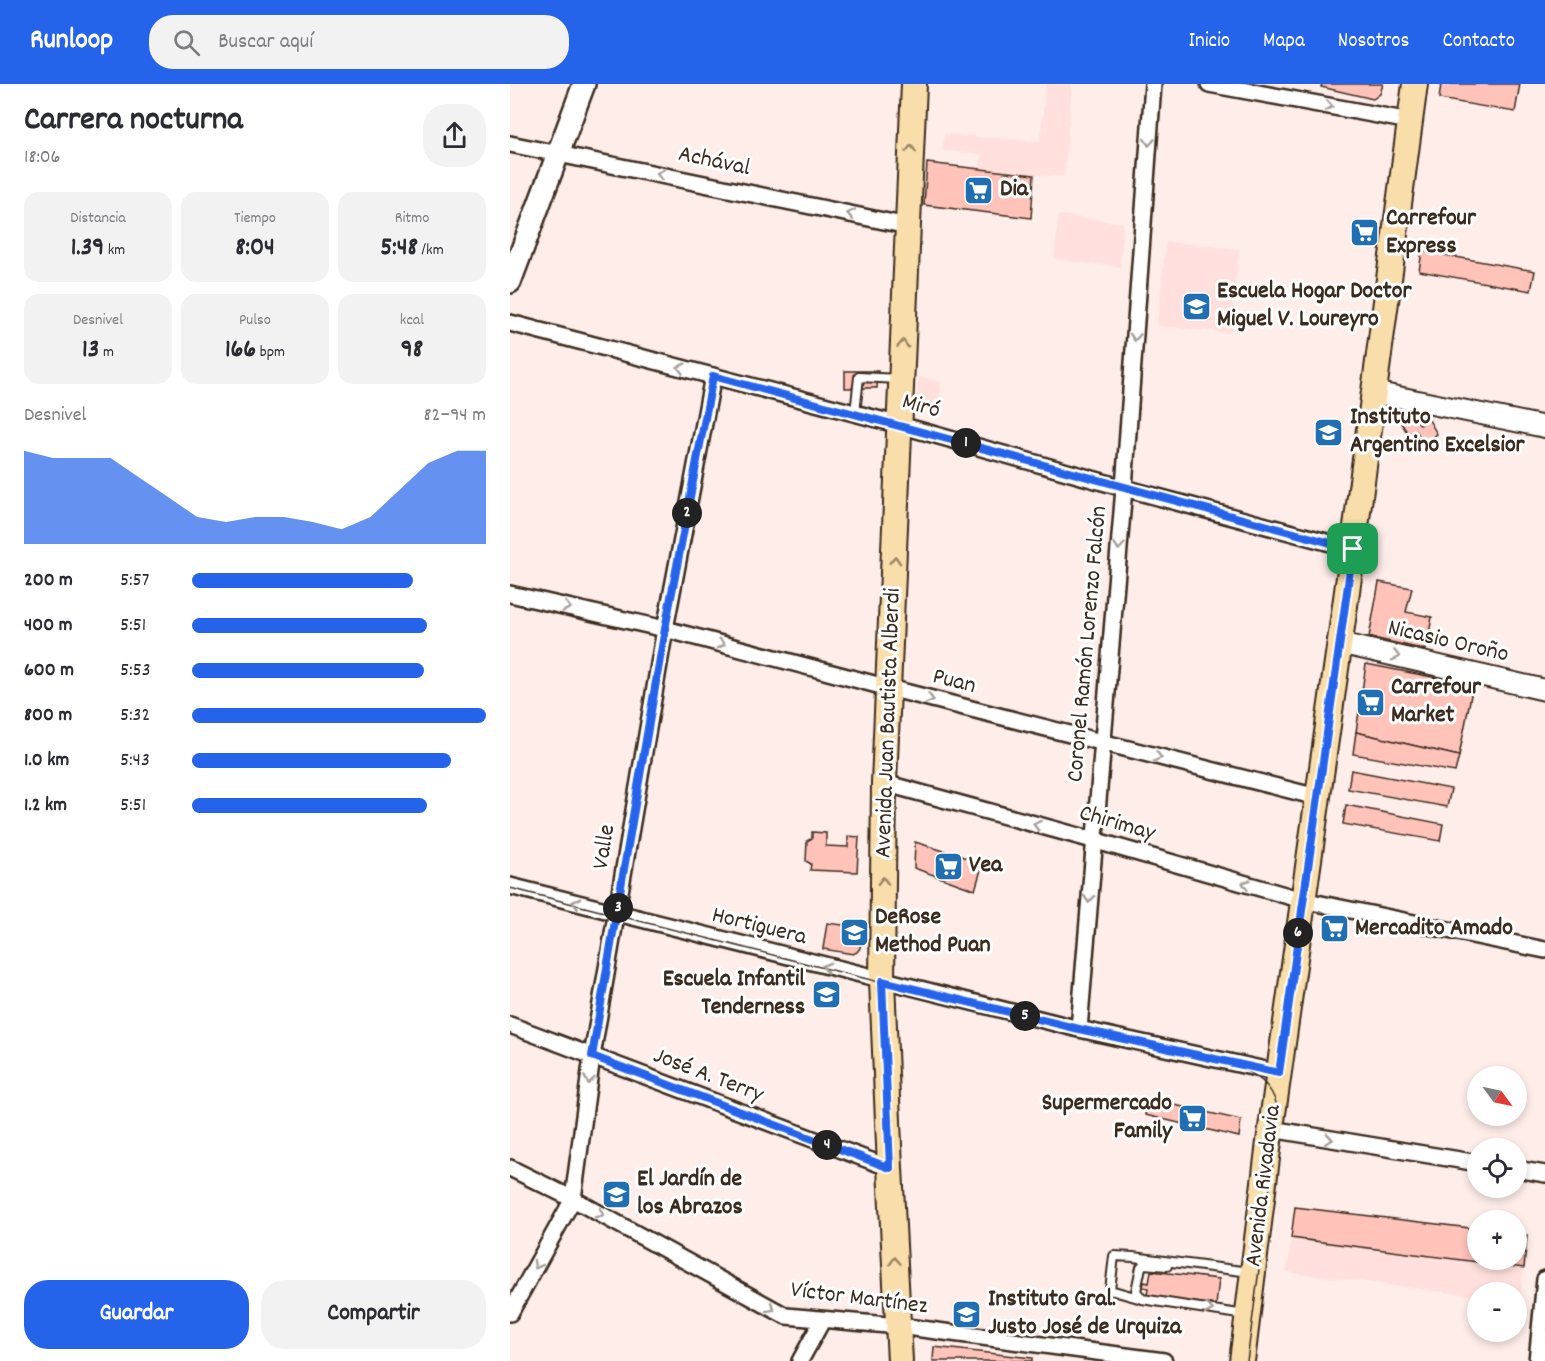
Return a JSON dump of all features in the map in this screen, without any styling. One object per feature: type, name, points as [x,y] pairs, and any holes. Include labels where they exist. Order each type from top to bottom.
[{"type":"main road","points":[[510,282],[584,84]]},
{"type":"main road","name":"Avenida Juan Bautista Alberdi","points":[[900,1361],[882,981],[884,783],[914,84]]},
{"type":"main road","name":"Avenida Rivadavia","points":[[1242,1361],[1302,900],[1353,549],[1415,84]]},
{"type":"street","name":"Coronel Ramón Lorenzo Falcón","points":[[1079,1029],[1124,488],[1153,84]]},
{"type":"street","points":[[1209,84],[1410,121]]},
{"type":"street","name":"Achával","points":[[510,144],[908,226]]},
{"type":"street","name":"Miró","points":[[510,322],[900,425],[1353,549]]},
{"type":"street","name":"Valle","points":[[510,1313],[573,1199],[592,1056],[665,629],[713,376]]},
{"type":"street","points":[[1374,392],[1545,427]]},
{"type":"street","name":"Puan","points":[[510,594],[665,629],[1317,797]]},
{"type":"street","name":"Nicasio Oroño","points":[[1339,643],[1545,690]]},
{"type":"street","name":"Chirimay","points":[[884,783],[1302,900],[1545,950]]},
{"type":"street","name":"Hortiguera","points":[[510,886],[1079,1029],[1279,1073]]},
{"type":"street","name":"José A. Terry","points":[[510,1024],[890,1168]]},
{"type":"street","points":[[1271,1130],[1467,1161]]},
{"type":"street","name":"Víctor Martínez","points":[[510,1168],[573,1199],[786,1316],[822,1321],[899,1326],[1164,1361]]},
{"type":"street","points":[[1527,1171],[1545,1174]]},
{"type":"street","points":[[1537,1361],[1545,1279]]},
{"type":"street","points":[[800,1361],[822,1321]]},
{"type":"lane","points":[[855,413],[859,377],[902,379]]},
{"type":"lane","points":[[1248,1316],[1142,1299],[1108,1288],[1114,1256],[1253,1272]]},
{"type":"lane","points":[[1142,1299],[1136,1291],[1144,1264],[1171,1266],[1179,1263]]},
{"type":"shaded area","points":[[1046,84],[1072,84],[1064,177],[980,170],[981,154],[943,151],[944,134],[1040,142]]},
{"type":"shaded area","points":[[1059,215],[1123,223],[1120,267],[1054,259]]},
{"type":"shaded area","name":"Escuela Hogar Doctor Miguel V. Loureyro","points":[[1166,242],[1239,249],[1230,333],[1157,326]]},
{"type":"shaded area","points":[[919,377],[941,382],[939,415],[915,408]]},
{"type":"shaded area","points":[[1295,1207],[1467,1257],[1467,1270],[1523,1270],[1522,1282],[1467,1282],[1467,1295],[1287,1272]]},
{"type":"building","points":[[1322,84],[1383,84],[1380,94],[1373,99],[1321,87]]},
{"type":"building","points":[[1441,84],[1520,84],[1515,112],[1439,99]]},
{"type":"building","name":"Dia","points":[[927,163],[1034,175],[1031,218],[924,205]]},
{"type":"building","points":[[1422,251],[1535,271],[1531,291],[1419,271]]},
{"type":"building","points":[[845,371],[878,371],[877,388],[845,388]]},
{"type":"building","points":[[1414,415],[1420,425],[1429,420],[1437,434],[1424,443],[1416,431],[1409,435],[1401,423]]},
{"type":"building","points":[[1379,582],[1412,588],[1406,612],[1432,617],[1426,650],[1369,637]]},
{"type":"building","points":[[1366,664],[1473,685],[1459,756],[1356,732]]},
{"type":"building","points":[[1356,732],[1459,756],[1455,772],[1353,754]]},
{"type":"building","points":[[1351,770],[1451,789],[1447,807],[1348,789]]},
{"type":"building","points":[[1346,805],[1443,824],[1440,841],[1343,824]]},
{"type":"building","points":[[812,832],[826,833],[826,846],[848,847],[848,836],[859,837],[857,872],[810,870],[811,864],[806,861],[807,841],[812,838]]},
{"type":"building","name":"Vea","points":[[915,842],[983,863],[975,890],[914,868]]},
{"type":"building","points":[[852,921],[863,923],[860,948],[857,952],[853,954],[823,949],[827,923],[851,926]]},
{"type":"building","name":"Supermercado Family","points":[[1148,1099],[1241,1120],[1239,1137],[1145,1115]]},
{"type":"building","points":[[1295,1207],[1467,1228],[1467,1261],[1291,1238]]},
{"type":"building","points":[[1151,1271],[1219,1279],[1216,1305],[1147,1296],[1148,1288],[1143,1287],[1144,1282],[1149,1283]]},
{"type":"building","points":[[934,1347],[1032,1358],[1032,1361],[933,1361]]},
{"type":"tram line","points":[[510,888],[883,983],[1242,1068],[1256,1076],[1272,1092],[1279,1116],[1247,1361]]},
{"type":"place","name":"Dia","points":[[979,190]]},
{"type":"place","name":"Carrefour Express","points":[[1365,233]]},
{"type":"place","name":"Escuela Hogar Doctor Miguel V. Loureyro","points":[[1196,306]]},
{"type":"place","name":"Instituto Argentino Excelsior","points":[[1329,432]]},
{"type":"place","name":"Carrefour Market","points":[[1370,702]]},
{"type":"place","name":"Vea","points":[[948,866]]},
{"type":"place","name":"Mercadito Amado","points":[[1334,929]]},
{"type":"place","name":"DeRose Method Puan","points":[[854,932]]},
{"type":"place","name":"Escuela Infantil Tenderness","points":[[826,994]]},
{"type":"place","name":"Supermercado Family","points":[[1193,1118]]},
{"type":"place","name":"El Jardín de los Abrazos","points":[[616,1194]]},
{"type":"place","name":"Instituto Gral. Justo José de Urquiza","points":[[967,1314]]},
{"type":"route","points":[[713,376],[1353,549],[1279,1073],[1079,1029],[882,981],[890,1168],[592,1056],[665,629],[713,376]]}]
